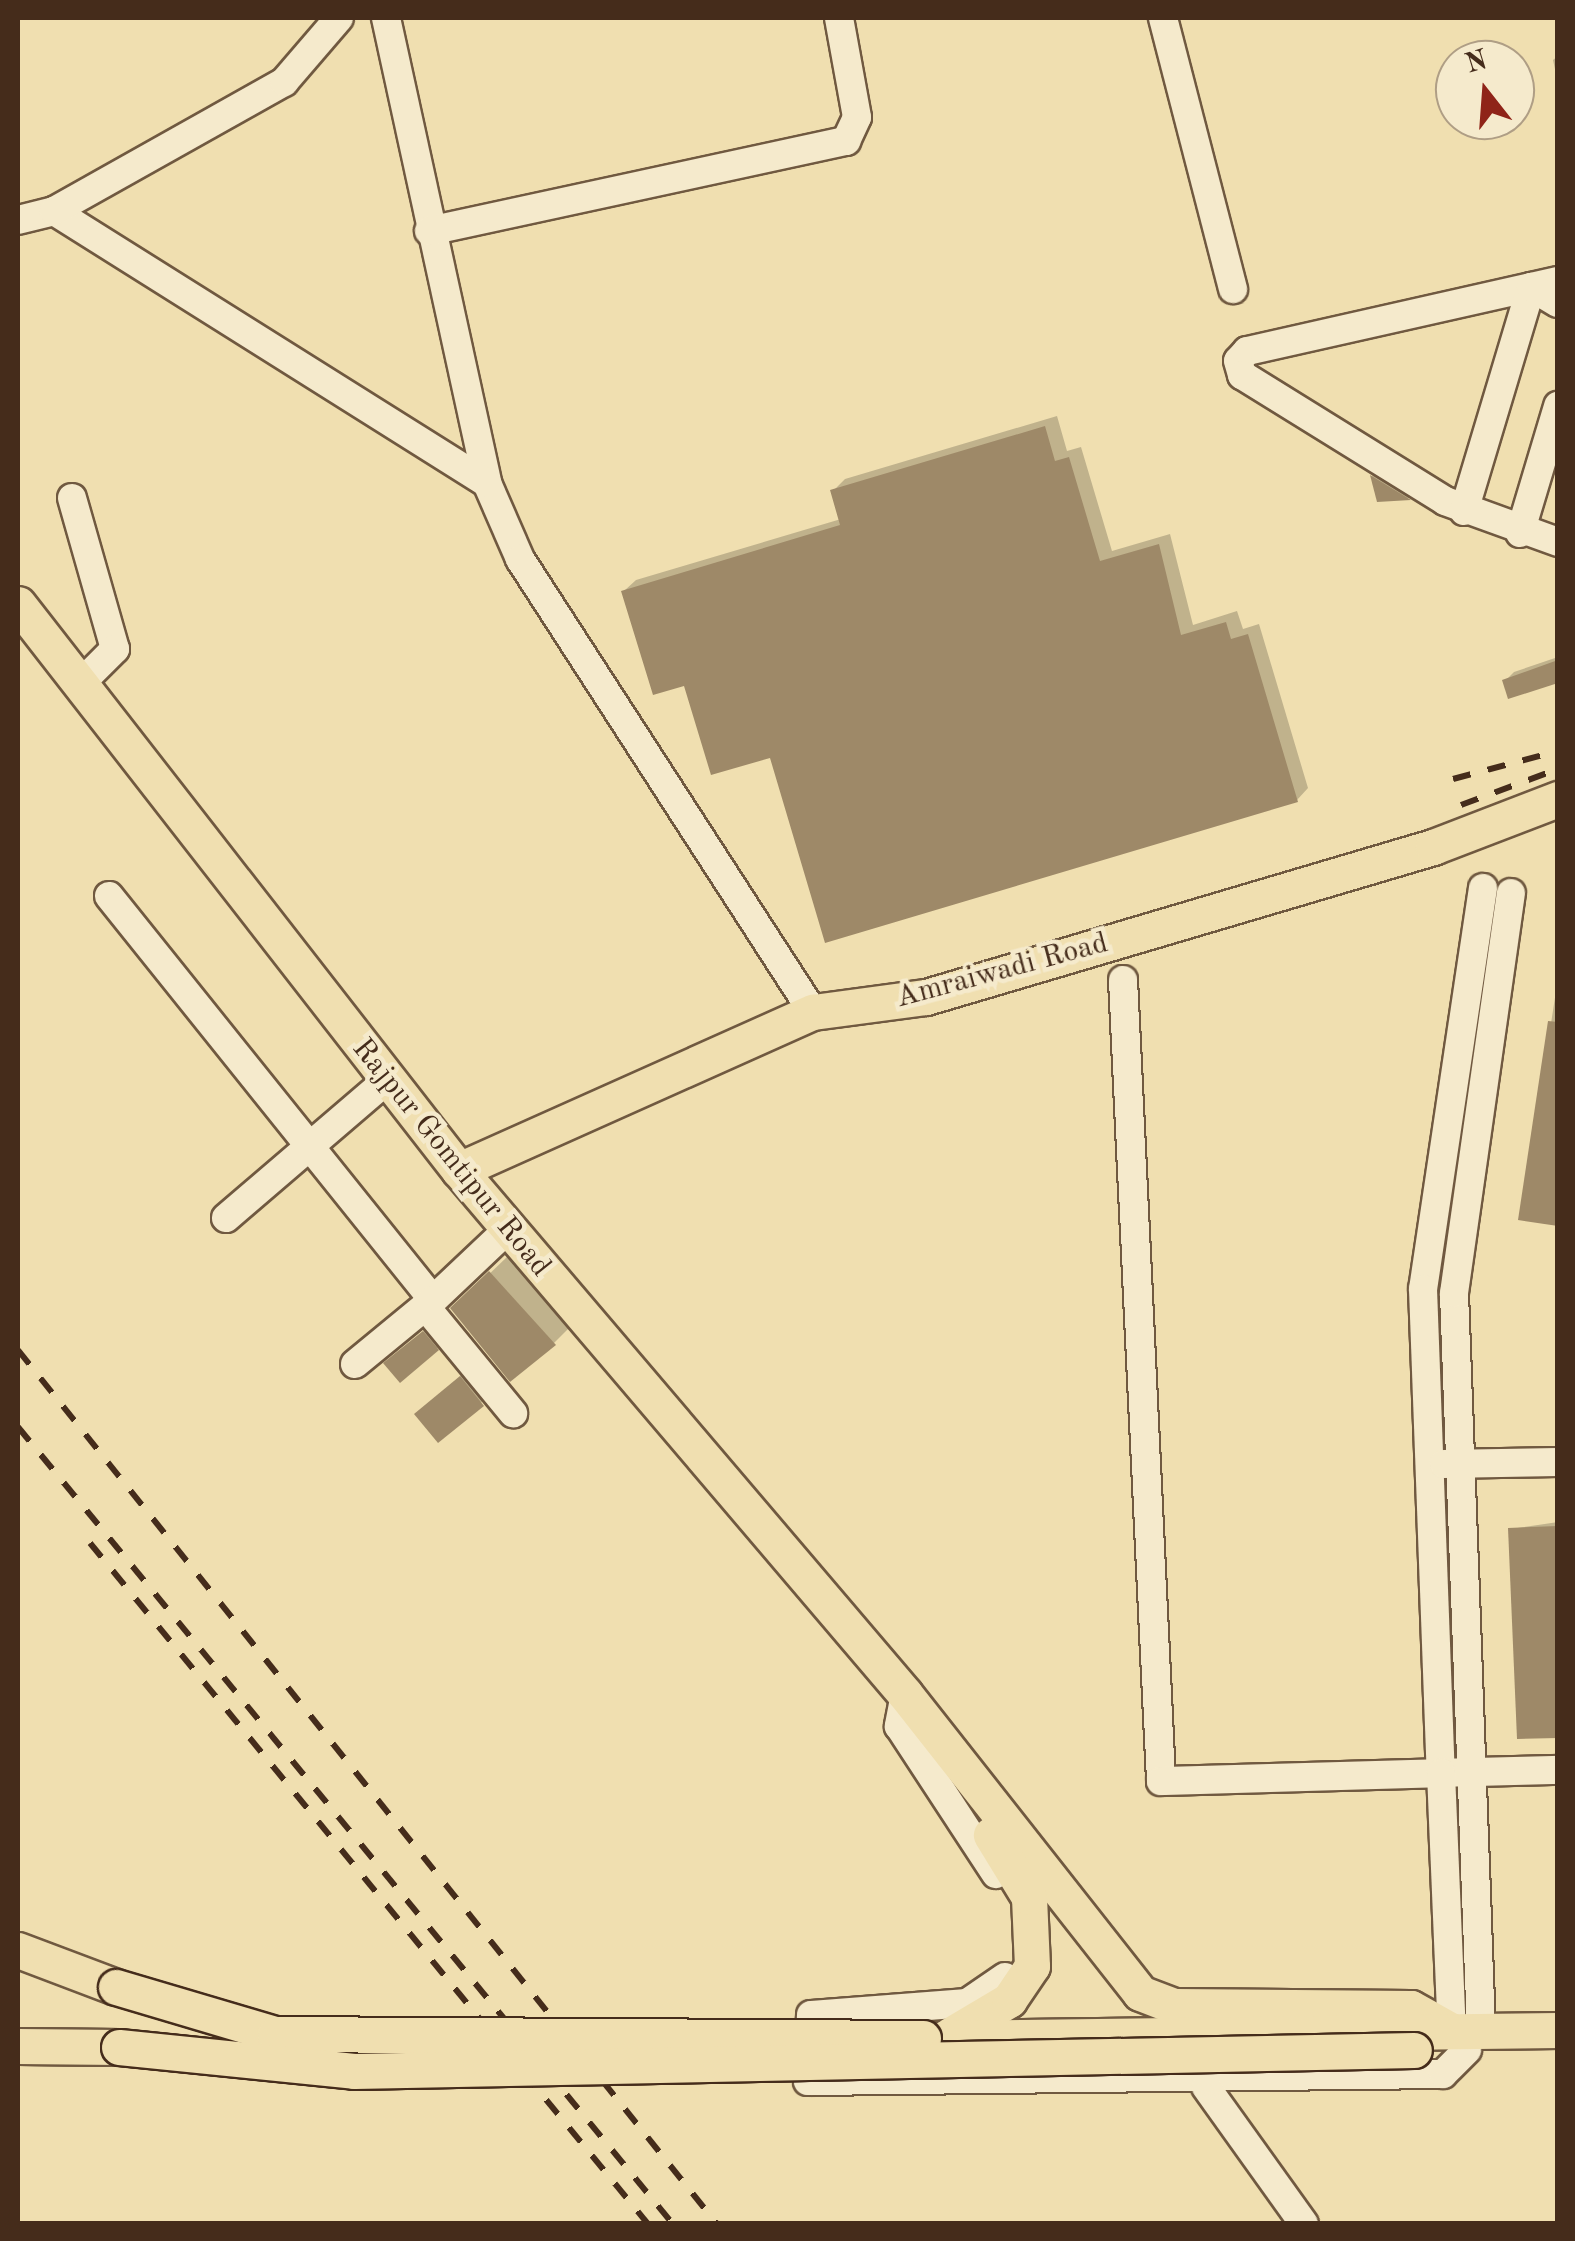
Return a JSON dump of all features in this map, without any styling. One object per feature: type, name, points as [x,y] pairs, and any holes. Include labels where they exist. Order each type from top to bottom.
[{"type":"main road","name":"Rajpur Gomtipur Road","points":[[18,604],[507,1230],[905,1694]]},
{"type":"main road","name":"Amraiwadi Road","points":[[459,1170],[814,1012],[926,998],[1496,823],[1558,799]]},
{"type":"main road","points":[[905,1694],[928,1742],[1000,1848],[1037,1924],[1020,1988],[945,2038]]},
{"type":"main road","points":[[905,1694],[1154,2004],[1411,2008],[1467,2042],[1558,2030]]},
{"type":"main road","points":[[18,1950],[116,1987],[275,2034],[1413,2041],[1558,2051]]},
{"type":"main road","points":[[18,2046],[119,2048],[354,2071],[1413,2041]]},
{"type":"street","points":[[18,220],[54,211],[284,82],[340,18]]},
{"type":"street","points":[[386,18],[429,231],[487,483],[520,560],[814,1012]]},
{"type":"street","points":[[429,231],[846,141],[857,117],[839,18]]},
{"type":"street","points":[[1164,18],[1233,290]]},
{"type":"street","points":[[54,211],[487,483]]},
{"type":"street","points":[[1544,284],[1558,304]]},
{"type":"street","points":[[1544,284],[1247,351],[1238,361],[1242,375],[1464,511],[1520,533],[1558,542]]},
{"type":"street","points":[[1464,511],[1544,284]]},
{"type":"street","points":[[1520,533],[1558,406]]},
{"type":"street","points":[[72,498],[115,649],[80,684]]},
{"type":"street","points":[[1496,823],[1504,838],[1558,815]]},
{"type":"street","points":[[109,896],[513,1413]]},
{"type":"street","points":[[905,1694],[899,1726],[1008,1893],[1020,1945],[994,1990],[967,2003],[811,2015],[808,2081],[1443,2074],[1467,2042],[1474,1772],[1454,1292],[1495,905],[1423,1289],[1442,1774],[1467,2042]]},
{"type":"street","points":[[1123,980],[1161,1781],[1558,1770]]},
{"type":"street","points":[[226,1218],[388,1079]]},
{"type":"street","points":[[355,1364],[429,1303],[507,1230]]},
{"type":"street","points":[[1428,1465],[1558,1462]]},
{"type":"street","points":[[1206,2086],[1304,2224]]},
{"type":"building","points":[[1045,426],[1055,461],[1069,457],[1100,561],[1159,544],[1181,635],[1226,622],[1231,639],[1248,634],[1298,802],[825,943],[770,758],[711,775],[684,686],[653,695],[621,591],[840,525],[830,490]]},
{"type":"building","points":[[1370,475],[1411,500],[1377,502]]},
{"type":"building","points":[[1558,660],[1558,683],[1508,699],[1502,680]]},
{"type":"building","points":[[1548,1021],[1558,1022],[1558,1226],[1518,1220]]},
{"type":"building","points":[[489,1271],[556,1345],[510,1382],[450,1308]]},
{"type":"building","points":[[423,1331],[439,1350],[400,1383],[383,1363]]},
{"type":"building","points":[[460,1376],[484,1406],[438,1443],[414,1414]]},
{"type":"building","points":[[1558,1526],[1558,1738],[1517,1739],[1508,1528]]},
{"type":"railway","points":[[1453,779],[1558,751]]},
{"type":"railway","points":[[1461,805],[1558,769]]},
{"type":"railway","points":[[18,1350],[717,2224]]},
{"type":"railway","points":[[18,1427],[673,2224]]},
{"type":"railway","points":[[90,1543],[648,2224]]}]
